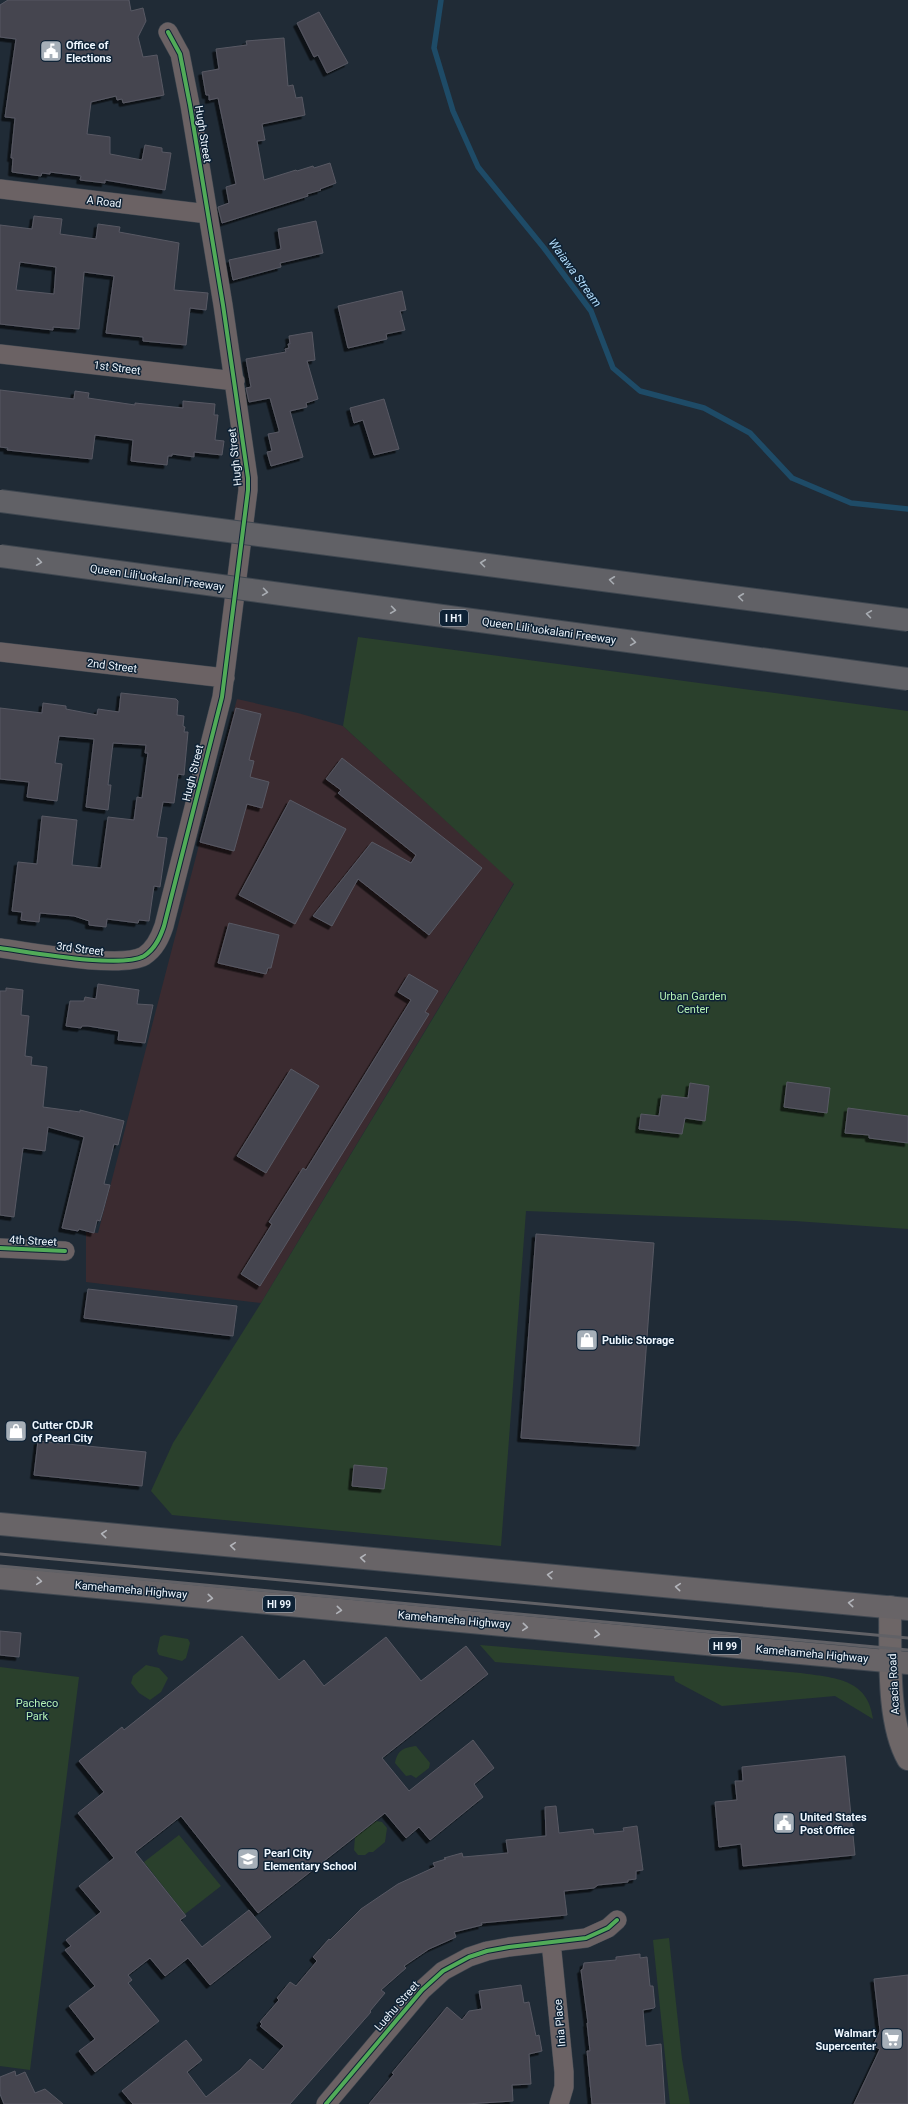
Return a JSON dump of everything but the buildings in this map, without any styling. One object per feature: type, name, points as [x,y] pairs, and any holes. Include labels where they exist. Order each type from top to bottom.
[{"type":"highway","points":[[0,500],[908,620]]},
{"type":"highway","name":"Queen Liliʻuokalani Freeway","points":[[0,556],[908,679]]},
{"type":"main road","points":[[0,1524],[899,1608]]},
{"type":"main road","name":"Kamehameha Highway","points":[[0,1578],[900,1662]]},
{"type":"main road","name":"Acacia Road","points":[[899,1608],[900,1662],[893,1698],[896,1721],[908,1758]]},
{"type":"street","name":"Hugh Street","points":[[164,926],[225,678],[248,490],[245,451],[235,382],[208,214],[180,54],[168,32]]},
{"type":"street","name":"A Road","points":[[0,189],[208,214]]},
{"type":"street","name":"1st Street","points":[[0,354],[235,382]]},
{"type":"street","name":"2nd Street","points":[[0,652],[225,678]]},
{"type":"street","name":"3rd Street","points":[[0,948],[111,962],[128,961],[142,957],[150,952],[160,938],[164,926]]},
{"type":"street","name":"4th Street","points":[[0,1248],[65,1251]]},
{"type":"street","name":"Luehu Street","points":[[326,2104],[422,1990],[443,1971],[469,1957],[487,1951],[586,1938],[602,1931],[617,1920]]},
{"type":"street","name":"Inia Place","points":[[551,1942],[564,2072],[564,2087],[559,2104]]},
{"type":"shaded area","points":[[237,699],[298,713],[343,726],[514,883],[261,1303],[86,1282],[86,1232],[98,1233]]},
{"type":"green space","name":"Urban Garden Center","points":[[358,637],[908,711],[908,1229],[795,1221],[526,1211],[501,1546],[172,1515],[151,1491],[173,1443],[261,1303],[514,884],[343,726]]},
{"type":"green space","points":[[164,1635],[188,1639],[190,1643],[186,1658],[182,1661],[159,1655],[157,1651],[160,1637]]},
{"type":"green space","points":[[480,1645],[801,1673],[837,1679],[848,1682],[864,1695],[870,1705],[873,1719],[835,1696],[722,1706],[675,1681],[674,1676],[495,1662]]},
{"type":"green space","points":[[146,1665],[159,1668],[168,1678],[161,1692],[150,1700],[139,1693],[131,1683],[133,1676]]},
{"type":"green space","name":"Pacheco Park","points":[[0,1667],[79,1677],[30,2070],[0,2066]]},
{"type":"green space","points":[[416,1746],[430,1763],[429,1768],[416,1778],[411,1775],[406,1776],[395,1763],[396,1758],[402,1750]]},
{"type":"green space","points":[[376,1821],[382,1822],[387,1828],[385,1842],[373,1852],[369,1852],[365,1855],[358,1855],[354,1850],[355,1837]]},
{"type":"green space","points":[[179,1835],[221,1886],[185,1914],[144,1862]]},
{"type":"green space","points":[[669,1938],[682,2059],[690,2104],[670,2104],[653,1940]]},
{"type":"waterway","name":"Waiawa Stream","points":[[441,0],[434,48],[453,111],[478,167],[544,248],[591,311],[613,368],[640,391],[704,408],[750,433],[792,478],[851,503],[908,509]]},
{"type":"railway","points":[[0,1554],[908,1638]]},
{"type":"railway","points":[[0,1566],[908,1650]]},
{"type":"cycle path","points":[[0,948],[53,956],[116,961],[132,960],[144,956],[154,947],[164,926],[222,697],[248,490],[248,478],[223,305],[190,105],[180,54],[168,32]]},
{"type":"cycle path","points":[[0,1248],[65,1251]]},
{"type":"cycle path","points":[[326,2104],[422,1990],[443,1971],[469,1957],[487,1951],[586,1938],[608,1928],[617,1920]]},
{"type":"place","name":"Office of Elections","points":[[51,51]]},
{"type":"place","name":"Public Storage","points":[[587,1340]]},
{"type":"place","name":"Cutter CDJR of Pearl City","points":[[16,1431]]},
{"type":"place","name":"United States Post Office","points":[[784,1823]]},
{"type":"place","name":"Pearl City Elementary School","points":[[248,1859]]},
{"type":"place","name":"Walmart Supercenter","points":[[892,2039]]}]
